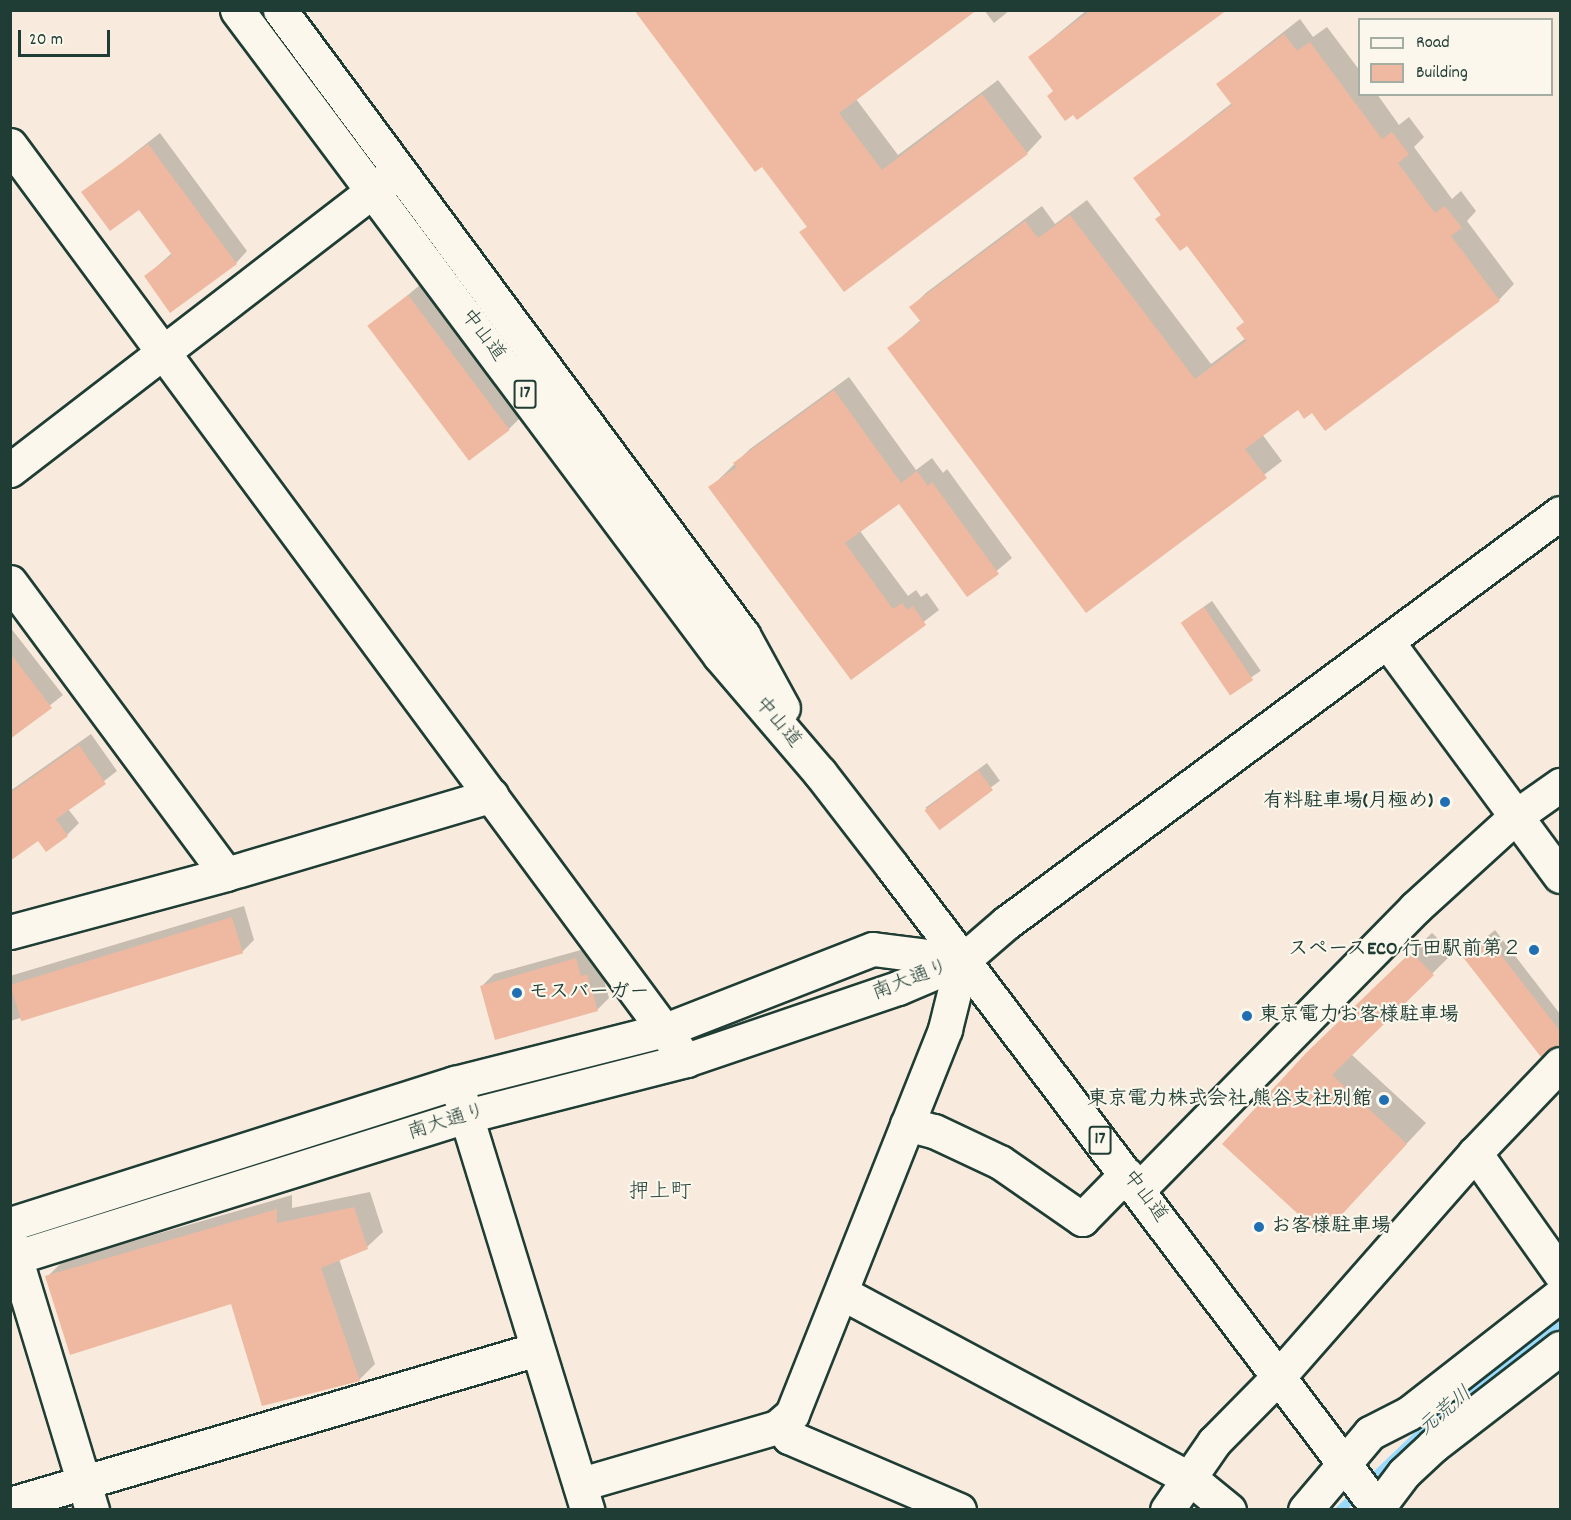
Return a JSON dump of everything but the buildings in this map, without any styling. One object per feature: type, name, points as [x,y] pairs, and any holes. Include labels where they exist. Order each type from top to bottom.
[{"type":"main road","name":"中山道","points":[[237,10],[720,656],[819,772],[1279,1376],[1377,1509]]},
{"type":"main road","name":"中山道","points":[[283,11],[743,635],[819,772]]},
{"type":"main road","points":[[10,145],[164,349],[686,1060]]},
{"type":"main road","points":[[10,470],[164,349],[375,192],[400,168]]},
{"type":"main road","points":[[455,1083],[534,1350],[584,1496],[782,1425],[792,1413],[842,1293],[945,1029],[962,961],[1016,916],[1389,644],[1560,513]]},
{"type":"main road","points":[[10,582],[226,874]]},
{"type":"main road","points":[[1389,644],[1560,876]]},
{"type":"main road","points":[[907,1124],[934,1131],[1000,1162],[1082,1219],[1132,1182],[1415,908],[1516,816],[1560,785]]},
{"type":"main road","points":[[10,932],[226,874],[492,795]]},
{"type":"main road","name":"南大通り","points":[[10,1224],[455,1083],[664,1030],[873,949],[962,961]]},
{"type":"main road","name":"南大通り","points":[[12,1252],[466,1116],[686,1060],[898,988],[962,961]]},
{"type":"main road","points":[[1167,1509],[1191,1479],[1214,1442],[1279,1376],[1475,1153],[1560,1064]]},
{"type":"main road","points":[[1475,1153],[1560,1273]]},
{"type":"main road","points":[[12,1252],[88,1496]]},
{"type":"main road","points":[[842,1293],[1191,1479],[1228,1509]]},
{"type":"main road","points":[[1305,1509],[1345,1465],[1370,1432],[1409,1413],[1560,1295]]},
{"type":"main road","points":[[1377,1509],[1404,1473],[1434,1445],[1560,1348]]},
{"type":"main road","points":[[10,1504],[88,1496],[534,1350]]},
{"type":"main road","points":[[782,1425],[789,1437],[959,1509]]},
{"type":"waterway","name":"元荒川","points":[[1339,1510],[1438,1415],[1560,1323]]},
{"type":"place","name":"有料駐車場(月極め)","points":[[1445,802]]},
{"type":"place","name":"スペースECO 行田駅前第２","points":[[1534,950]]},
{"type":"place","name":"モスバーガー","points":[[517,993]]},
{"type":"place","name":"東京電力お客様駐車場","points":[[1247,1016]]},
{"type":"place","name":"東京電力株式会社 熊谷支社別館","points":[[1384,1100]]},
{"type":"place","name":"お客様駐車場","points":[[1259,1227]]},
{"type":"district","name":"押上町","points":[[660,1193]]}]
